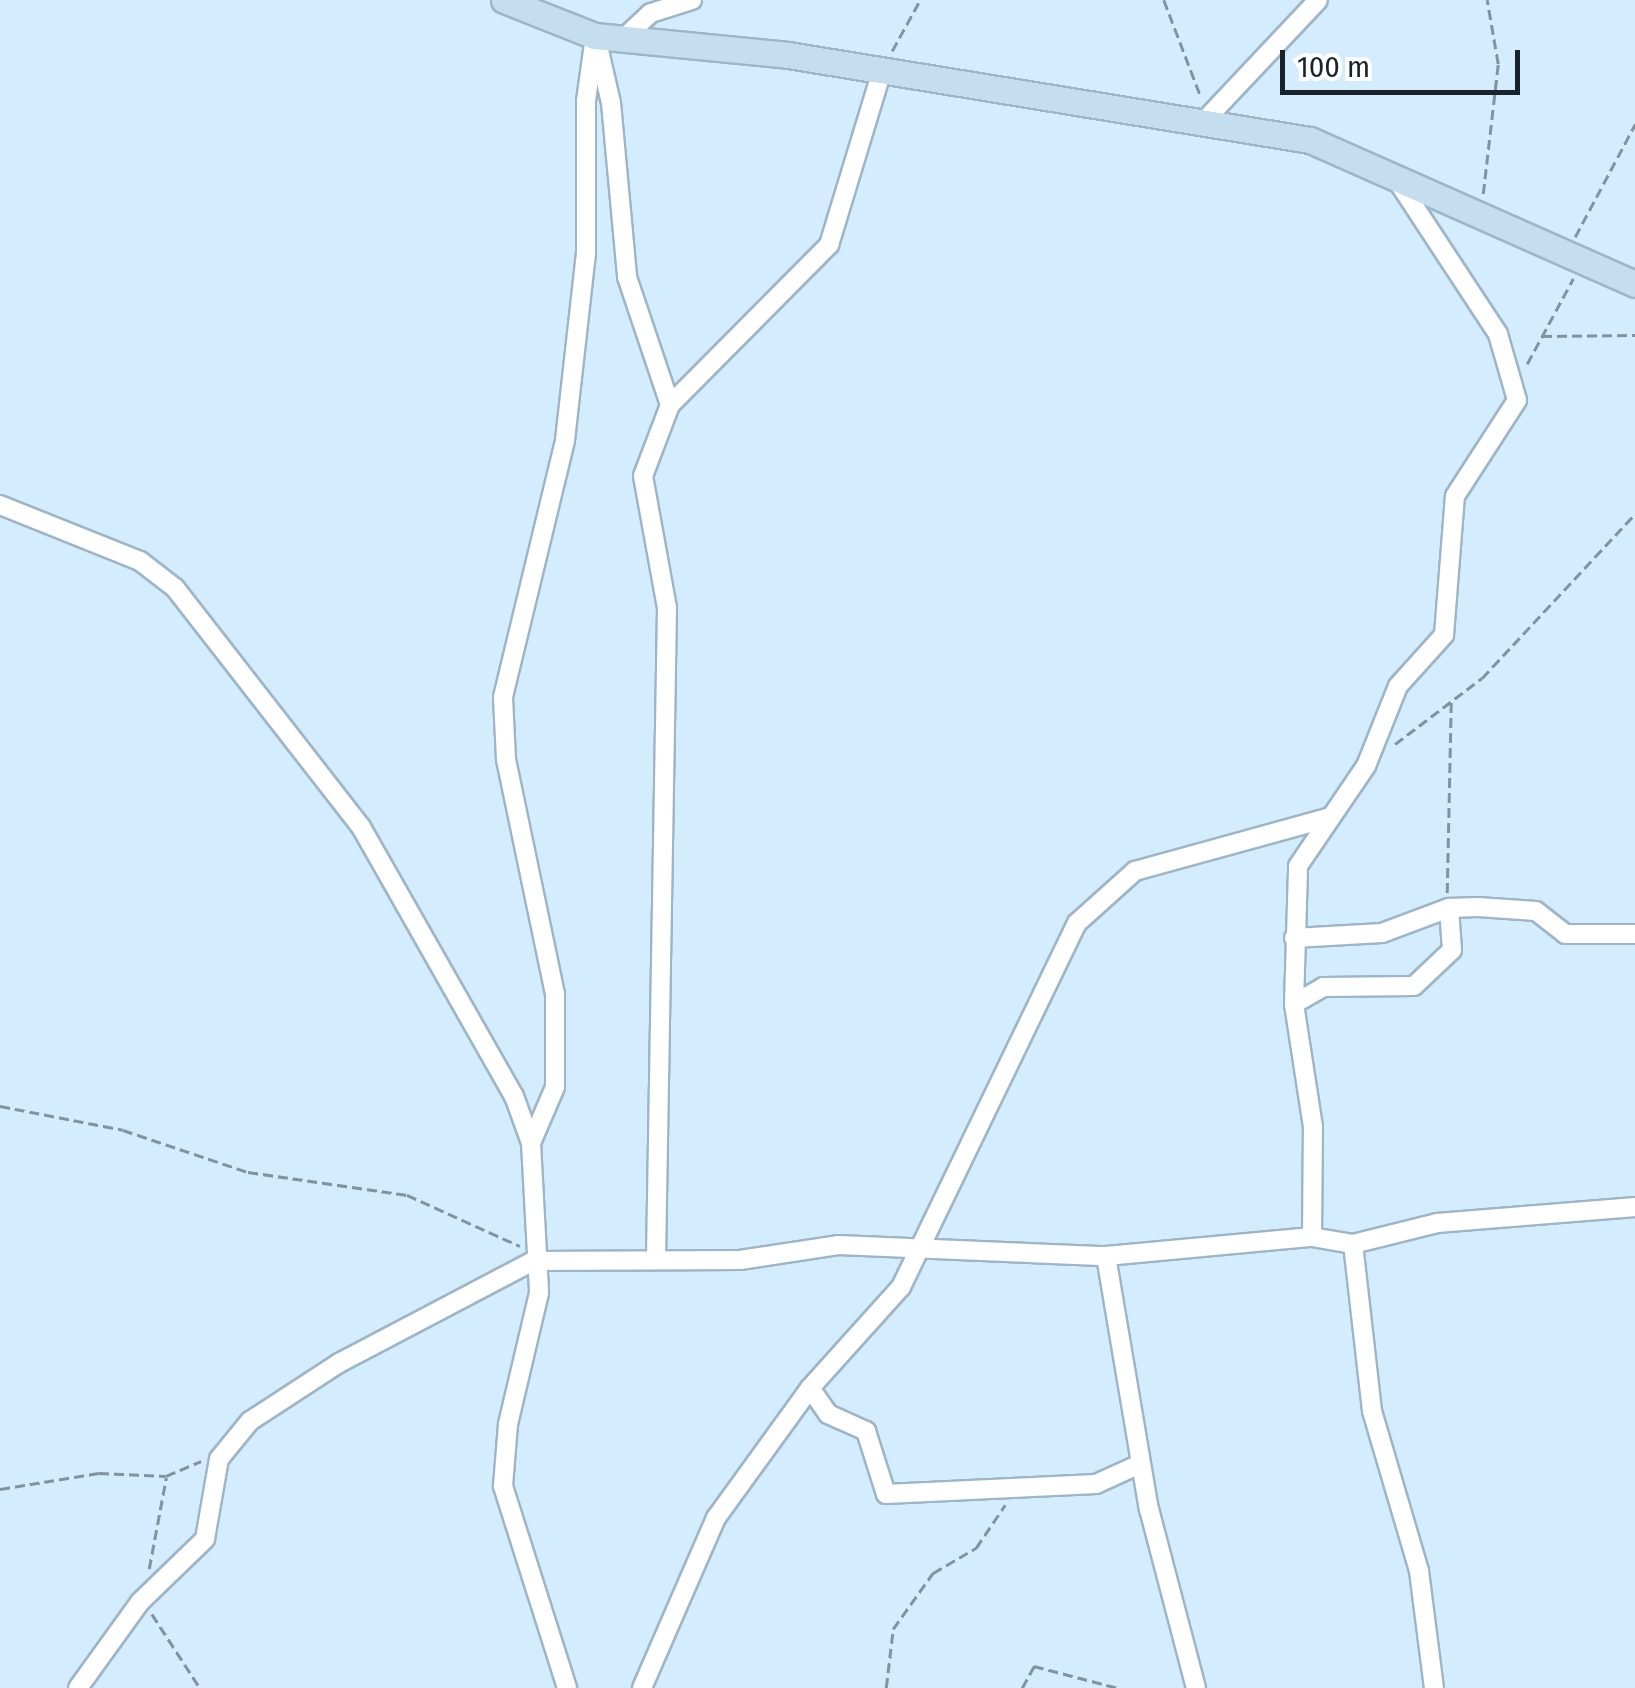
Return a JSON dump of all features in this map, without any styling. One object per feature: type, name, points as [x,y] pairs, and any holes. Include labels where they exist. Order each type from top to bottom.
[{"type":"street","points":[[504,0],[595,36],[1207,115],[1310,140],[1480,220],[1576,253],[1635,284]]},
{"type":"street","points":[[624,37],[651,14],[692,0]]},
{"type":"street","points":[[1207,115],[1266,64],[1318,0]]},
{"type":"street","points":[[595,36],[612,102],[627,277],[670,405]]},
{"type":"street","points":[[530,1142],[555,1087],[555,994],[506,759],[503,697],[566,440],[586,254],[586,101],[595,36]]},
{"type":"street","points":[[656,1258],[666,608],[664,565],[643,492],[670,405],[824,254],[882,71]]},
{"type":"street","points":[[1312,1237],[1314,1127],[1294,1004],[1298,866],[1366,766],[1398,686],[1444,635],[1456,496],[1517,400],[1498,334],[1398,182]]},
{"type":"street","points":[[0,505],[140,561],[175,588],[360,828],[450,978],[530,1142],[532,1254],[539,1293],[508,1424],[503,1486],[567,1688]]},
{"type":"street","points":[[642,1688],[716,1518],[810,1388],[901,1287],[1077,924],[1106,891],[1164,859],[1231,849],[1328,818]]},
{"type":"street","points":[[1294,1004],[1323,986],[1414,986],[1452,950],[1449,908]]},
{"type":"street","points":[[1294,938],[1392,931],[1449,908],[1536,911],[1565,934],[1635,934]]},
{"type":"street","points":[[78,1688],[144,1599],[205,1539],[225,1448],[250,1422],[339,1362],[456,1308],[532,1254],[754,1259],[838,1245],[1106,1256],[1312,1237],[1354,1244],[1436,1222],[1635,1207]]},
{"type":"street","points":[[1354,1244],[1372,1411],[1419,1571],[1434,1688]]},
{"type":"street","points":[[1106,1256],[1140,1464],[1196,1688]]},
{"type":"street","points":[[810,1388],[828,1414],[866,1431],[886,1494],[1016,1493],[1096,1484],[1140,1464]]},
{"type":"path","points":[[882,71],[920,0]]},
{"type":"path","points":[[1164,0],[1207,115]]},
{"type":"path","points":[[1480,220],[1498,64],[1487,0]]},
{"type":"path","points":[[1517,400],[1576,253],[1635,124]]},
{"type":"path","points":[[1542,336],[1635,335]]},
{"type":"path","points":[[1366,766],[1451,700],[1522,637],[1635,514]]},
{"type":"path","points":[[1449,908],[1451,700]]},
{"type":"path","points":[[0,1106],[123,1130],[248,1172],[408,1195],[532,1254]]},
{"type":"path","points":[[0,1489],[99,1474],[166,1476],[225,1448]]},
{"type":"path","points":[[166,1476],[144,1599],[200,1688]]},
{"type":"path","points":[[886,1688],[893,1629],[933,1573],[976,1548],[1016,1493]]},
{"type":"path","points":[[1022,1688],[1034,1666],[1118,1688]]}]
